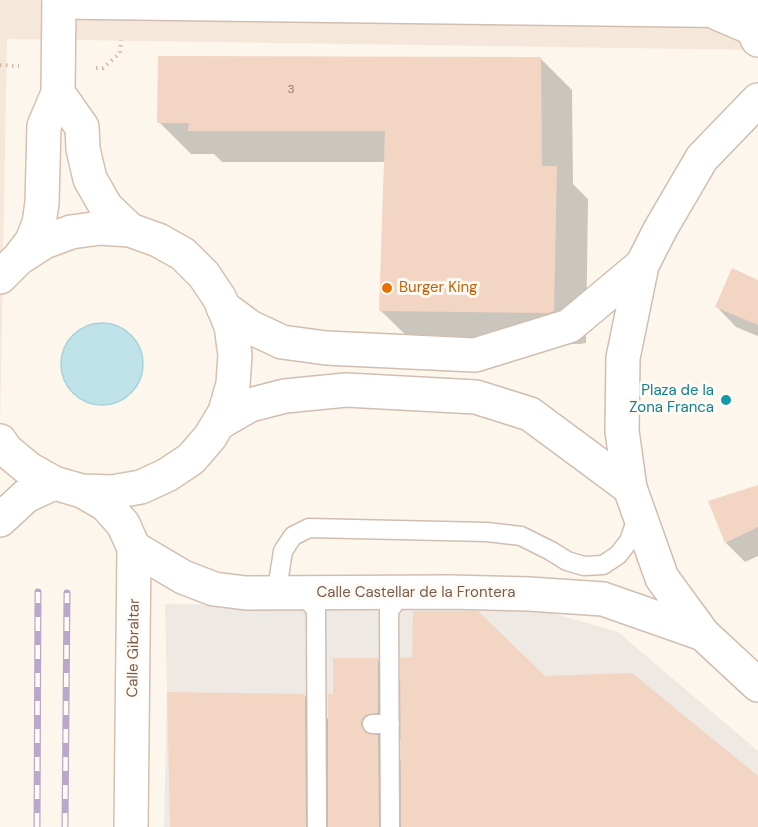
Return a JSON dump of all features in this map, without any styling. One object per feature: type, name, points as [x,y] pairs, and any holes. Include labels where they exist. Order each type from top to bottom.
[{"type":"street","points":[[10,267],[32,242],[39,222],[42,203],[44,126],[58,93],[59,1],[523,4],[758,11]]},
{"type":"street","points":[[710,10],[752,28],[758,40]]},
{"type":"street","points":[[58,93],[82,127],[83,149],[90,178],[106,207],[130,230]]},
{"type":"street","points":[[755,100],[702,158],[642,265],[623,358],[622,431],[633,497],[662,578],[703,634],[758,685]]},
{"type":"street","points":[[0,520],[26,496],[68,487],[112,492],[141,487],[167,476],[191,459],[219,423],[225,412],[233,384],[236,355],[231,326],[223,307],[204,275],[183,254],[158,240],[130,230],[100,228],[71,232],[44,242],[10,267]]},
{"type":"street","points":[[223,307],[250,327],[282,342],[326,348],[475,355],[569,326],[642,265]]},
{"type":"street","points":[[219,423],[250,405],[285,396],[346,390],[476,397],[530,414],[633,497]]},
{"type":"street","name":"Calle Gibraltar","points":[[0,441],[6,450],[28,469],[105,504],[123,524],[134,548],[131,827]]},
{"type":"street","name":"Calle Castellar de la Frontera","points":[[134,548],[183,577],[214,589],[246,593],[414,592],[529,594],[603,599],[703,634]]},
{"type":"lane","points":[[317,827],[325,723],[316,610],[278,583],[283,551],[293,536],[309,528],[487,532],[521,536],[567,561],[584,566],[603,565],[618,555],[629,541],[635,524],[633,497]]},
{"type":"lane","points":[[390,827],[381,724],[389,611],[396,601],[414,592]]},
{"type":"shaded area","points":[[0,0],[758,0],[758,50],[7,39],[0,431]]},
{"type":"shaded area","points":[[165,604],[535,608],[618,632],[758,751],[758,827],[164,827],[167,692]]},
{"type":"water","points":[[102,323],[118,326],[131,335],[140,348],[143,364],[140,380],[131,393],[118,402],[102,405],[86,402],[73,393],[64,380],[61,364],[64,348],[73,335],[86,326]]},
{"type":"building","points":[[158,56],[541,57],[542,166],[557,166],[554,311],[547,313],[379,311],[385,131],[188,131],[189,123],[157,123]]},
{"type":"building","points":[[732,268],[758,280],[758,325],[715,307]]},
{"type":"building","points":[[758,485],[758,527],[725,543],[708,501]]},
{"type":"building","points":[[413,611],[478,611],[545,676],[632,673],[758,776],[758,827],[401,827],[400,658],[412,657]]},
{"type":"building","points":[[333,658],[378,658],[378,713],[366,715],[361,725],[366,733],[378,735],[379,827],[328,827],[328,694],[333,694]]},
{"type":"building","points":[[167,692],[305,694],[306,827],[170,827]]},
{"type":"railway","points":[[37,827],[38,592]]},
{"type":"railway","points":[[65,827],[67,593]]},
{"type":"place","name":"Burger King","points":[[387,288]]},
{"type":"place","name":"Plaza de la Zona Franca","points":[[726,400]]}]
